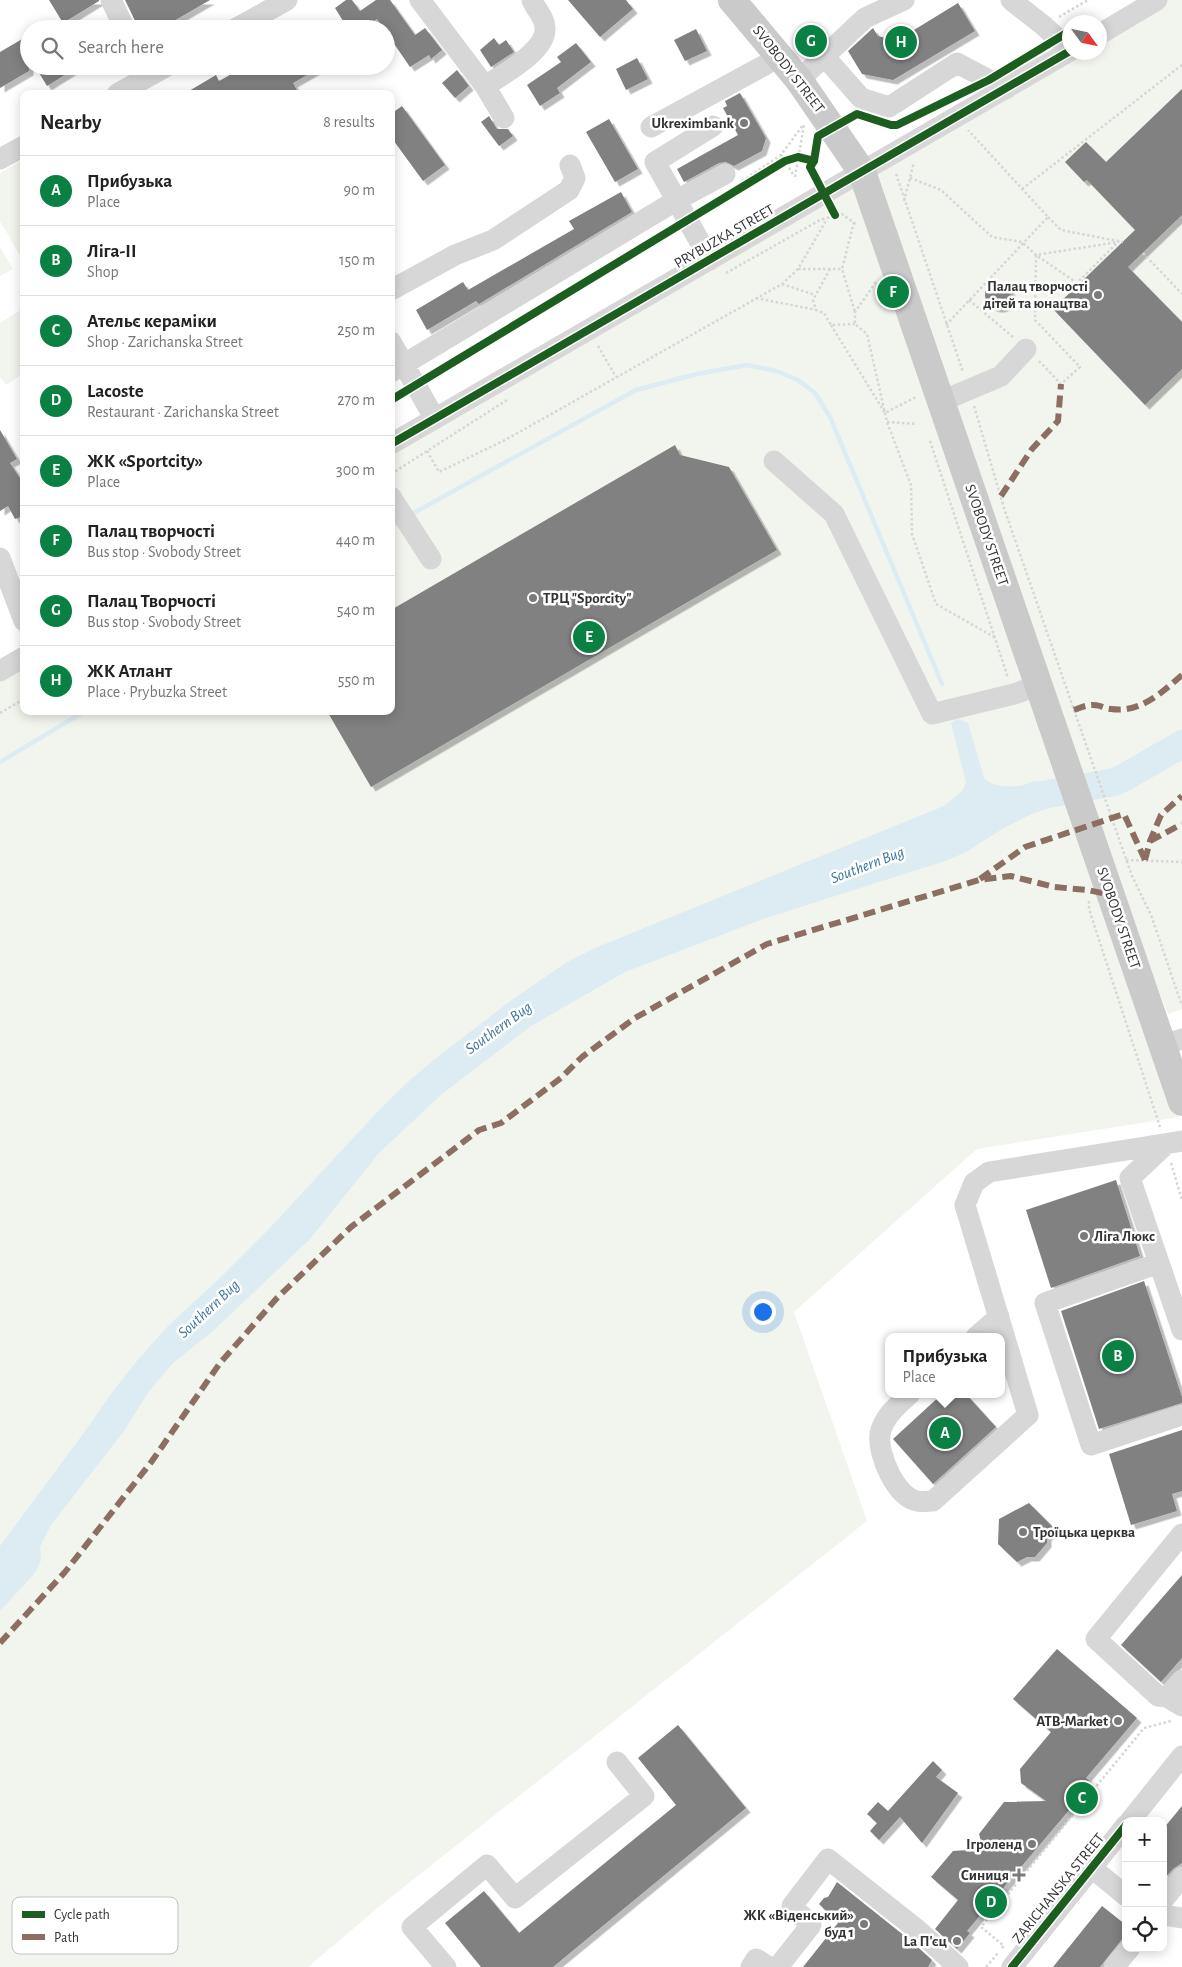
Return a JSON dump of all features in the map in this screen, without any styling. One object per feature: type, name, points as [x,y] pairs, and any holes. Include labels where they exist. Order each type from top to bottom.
[{"type":"main road","name":"SVOBODY STREET","points":[[737,2],[800,80],[862,172],[860,220],[1039,685],[1062,715],[1114,864],[1172,1042],[1182,1102]]},
{"type":"street","points":[[111,0],[120,20]]},
{"type":"street","points":[[251,20],[287,0]]},
{"type":"street","points":[[420,0],[485,86],[504,118]]},
{"type":"street","points":[[485,86],[528,57],[543,41],[545,28],[542,16],[532,0]]},
{"type":"street","points":[[800,80],[865,18],[904,0]]},
{"type":"street","points":[[1011,0],[1062,43]]},
{"type":"street","points":[[1107,30],[1157,0]]},
{"type":"street","points":[[651,127],[765,65],[779,54]]},
{"type":"street","name":"PRYBUZKA STREET","points":[[395,442],[718,267],[823,194],[862,172],[910,156],[1006,88],[1062,55]]},
{"type":"street","points":[[824,56],[861,98],[889,107],[957,63],[1006,88]]},
{"type":"street","points":[[124,90],[140,81]]},
{"type":"street","points":[[713,126],[655,162],[718,267]]},
{"type":"street","points":[[0,159],[20,148]]},
{"type":"street","points":[[395,288],[455,254],[493,240],[569,190],[575,178],[570,165]]},
{"type":"street","points":[[435,419],[416,385],[398,368],[677,200],[731,182]]},
{"type":"street","points":[[929,399],[969,390],[1001,376],[1026,349]]},
{"type":"street","points":[[774,461],[834,514],[932,714],[1014,694],[1039,685]]},
{"type":"street","points":[[395,502],[431,559]]},
{"type":"street","points":[[0,558],[20,610]]},
{"type":"street","points":[[0,671],[20,659]]},
{"type":"street","points":[[1174,1142],[1130,1178],[1168,1270],[1182,1330]]},
{"type":"street","points":[[1004,1333],[965,1205],[974,1183],[989,1172],[1174,1142]]},
{"type":"street","points":[[1168,1270],[1045,1303],[1091,1445],[1182,1415]]},
{"type":"street","points":[[981,1333],[999,1317]]},
{"type":"street","points":[[905,1398],[891,1410],[880,1434],[888,1473],[903,1493],[916,1501],[933,1501],[1028,1415],[1005,1337]]},
{"type":"street","points":[[1182,1534],[1096,1639],[1158,1696],[1174,1708],[1182,1680]]},
{"type":"street","points":[[1133,1817],[1182,1756]]},
{"type":"street","points":[[446,1967],[412,1926],[487,1865],[515,1898],[644,1796],[617,1762]]},
{"type":"street","name":"ZARICHANSKA STREET","points":[[1012,1967],[1122,1830]]},
{"type":"street","points":[[778,1967],[812,1925],[792,1906],[828,1859],[919,1931],[958,1967]]},
{"type":"street","points":[[1092,1868],[1122,1893]]},
{"type":"street","points":[[1167,1895],[1182,1877]]},
{"type":"street","points":[[1167,1916],[1182,1918]]},
{"type":"street","points":[[1114,1967],[1127,1952]]},
{"type":"street","points":[[750,1967],[756,1959],[769,1967]]},
{"type":"path","points":[[1044,26],[1088,0]]},
{"type":"path","points":[[1022,189],[1182,65]]},
{"type":"path","points":[[783,158],[795,178],[802,158],[804,124]]},
{"type":"path","points":[[966,127],[1062,230],[1123,242]]},
{"type":"path","points":[[855,324],[855,312],[842,269],[860,220],[902,198],[910,178],[910,156]]},
{"type":"path","points":[[731,182],[783,158],[802,158]]},
{"type":"path","points":[[896,174],[902,198],[969,390],[1062,715],[1114,864],[1132,876],[1151,915],[1182,1006]]},
{"type":"path","points":[[910,178],[941,190],[992,236],[1022,242],[1036,255],[1077,283],[1119,241]]},
{"type":"path","points":[[823,194],[831,216]]},
{"type":"path","points":[[718,267],[831,216],[842,214],[860,220]]},
{"type":"path","points":[[427,451],[439,472],[507,439],[782,284],[798,269],[831,216]]},
{"type":"path","points":[[946,325],[1022,242],[1048,217]]},
{"type":"path","points":[[1036,255],[1119,241]]},
{"type":"path","points":[[395,398],[636,251]]},
{"type":"path","points":[[1143,253],[1182,294]]},
{"type":"path","points":[[1036,255],[1035,320],[1080,367],[1061,384],[1041,363]]},
{"type":"path","points":[[798,269],[842,269]]},
{"type":"path","points":[[816,310],[813,300],[830,269]]},
{"type":"path","points":[[855,312],[877,280],[880,289]]},
{"type":"path","points":[[782,284],[815,295]]},
{"type":"path","points":[[756,298],[824,313],[885,413]]},
{"type":"path","points":[[969,300],[1026,349]]},
{"type":"path","points":[[831,324],[855,324],[867,334],[887,422],[911,485],[912,534],[936,604],[995,637]]},
{"type":"path","points":[[598,346],[616,377]]},
{"type":"path","points":[[395,471],[512,397]]},
{"type":"path","points":[[885,413],[929,399]]},
{"type":"path","points":[[887,422],[917,424]]},
{"type":"path","points":[[928,434],[1014,694]]},
{"type":"path","points":[[0,713],[20,701]]},
{"type":"path","points":[[1114,864],[1182,862]]},
{"type":"path","points":[[1088,899],[1174,1142],[1182,1200]]},
{"type":"path","points":[[986,1967],[1004,1946],[981,1927],[1144,1728],[1174,1708]]},
{"type":"shaded area","points":[[1169,0],[1182,0],[1182,1009],[1168,1014],[1110,866],[871,175],[1067,60],[1107,60],[1107,37]]},
{"type":"shaded area","points":[[20,162],[20,256],[0,221],[0,173]]},
{"type":"shaded area","points":[[858,182],[1097,871],[1179,1117],[977,1149],[794,1312],[867,1521],[381,1905],[308,1967],[0,1967],[0,679],[20,668],[20,715],[395,715],[395,451]]},
{"type":"shaded area","points":[[0,247],[13,269],[0,276]]},
{"type":"shaded area","points":[[20,310],[20,376],[6,385],[0,377],[0,323]]},
{"type":"water","points":[[958,719],[968,723],[984,778],[997,785],[1007,786],[1025,785],[1038,781],[1046,803],[1043,808],[1004,828],[966,852],[948,860],[763,919],[625,972],[531,1026],[442,1094],[379,1153],[310,1239],[213,1331],[172,1364],[160,1378],[149,1391],[124,1431],[51,1525],[40,1547],[41,1560],[35,1573],[0,1611],[0,1546],[113,1391],[169,1325],[266,1232],[380,1109],[410,1080],[513,999],[567,962],[595,948],[944,806],[963,790],[966,782],[951,723]]},
{"type":"building","points":[[49,0],[99,0],[68,20],[61,20]]},
{"type":"building","points":[[125,0],[210,0],[176,20],[135,20]]},
{"type":"building","points":[[346,0],[352,0],[360,11],[376,0],[390,0],[415,35],[425,28],[442,50],[431,59],[429,55],[410,67],[395,45],[395,20],[342,20],[335,8]]},
{"type":"building","points":[[568,0],[626,0],[633,9],[600,37]]},
{"type":"building","points":[[958,3],[975,31],[893,80],[862,74],[848,51],[873,28],[878,36],[896,41]]},
{"type":"building","points":[[696,29],[707,51],[685,61],[674,40]]},
{"type":"building","points":[[494,38],[499,45],[506,40],[514,52],[491,67],[480,50]]},
{"type":"building","points":[[20,40],[20,75],[22,75],[0,88],[0,52]]},
{"type":"building","points":[[576,43],[591,62],[557,88],[560,93],[540,106],[527,85],[561,62],[557,57]]},
{"type":"building","points":[[637,58],[648,79],[626,90],[616,69]]},
{"type":"building","points":[[457,70],[469,86],[455,98],[442,83]]},
{"type":"building","points":[[40,75],[65,75],[47,86]]},
{"type":"building","points":[[216,75],[219,81],[230,75],[307,75],[293,83],[297,90],[191,90]]},
{"type":"building","points":[[1182,89],[1182,215],[1128,267],[1182,322],[1182,369],[1145,405],[1053,309],[1135,230],[1087,180],[1084,182],[1065,162],[1086,142],[1106,162]]},
{"type":"building","points":[[740,93],[766,138],[762,151],[734,166],[726,162],[719,163],[684,182],[677,169],[738,135],[723,108],[727,106],[725,101]]},
{"type":"building","points":[[402,106],[445,165],[423,181],[395,142],[395,111]]},
{"type":"building","points":[[489,116],[497,129],[508,129],[513,136],[499,146],[481,122]]},
{"type":"building","points":[[609,119],[638,169],[615,182],[586,132]]},
{"type":"building","points":[[621,192],[632,212],[479,304],[476,301],[427,330],[416,310],[463,282],[468,290],[574,229],[569,221]]},
{"type":"building","points":[[998,282],[1007,286],[1011,295],[1007,304],[998,308],[989,304],[985,295],[989,286]]},
{"type":"building","points":[[0,430],[17,459],[10,463],[20,478],[20,517],[15,519],[8,506],[0,511]]},
{"type":"building","points":[[675,445],[680,455],[729,467],[777,550],[371,787],[329,715],[395,715],[395,608]]},
{"type":"building","points":[[1116,1180],[1140,1256],[1051,1288],[1026,1210]]},
{"type":"building","points":[[1144,1281],[1182,1397],[1182,1403],[1099,1429],[1061,1311]]},
{"type":"building","points":[[938,1398],[970,1398],[996,1427],[933,1484],[893,1439]]},
{"type":"building","points":[[1182,1430],[1182,1491],[1172,1494],[1177,1511],[1131,1525],[1109,1454]]},
{"type":"building","points":[[1029,1503],[1054,1528],[1047,1537],[1047,1543],[1035,1557],[1027,1557],[1017,1562],[998,1544],[999,1519]]},
{"type":"building","points":[[1182,1575],[1182,1658],[1161,1682],[1121,1645]]},
{"type":"building","points":[[1057,1649],[1137,1718],[1086,1778],[1092,1783],[967,1931],[970,1933],[957,1949],[935,1929],[958,1900],[931,1877],[953,1851],[983,1849],[979,1834],[1004,1802],[1046,1801],[1021,1783],[1020,1769],[1051,1732],[1013,1699]]},
{"type":"building","points":[[678,1725],[746,1808],[553,1967],[481,1967],[445,1923],[484,1891],[519,1933],[676,1805],[638,1758]]},
{"type":"building","points":[[933,1761],[942,1770],[936,1777],[958,1793],[922,1843],[900,1817],[879,1840],[870,1831],[877,1823],[867,1814],[878,1802],[888,1811]]},
{"type":"building","points":[[1182,1806],[1182,1863],[1167,1876],[1167,1862],[1167,1824]]},
{"type":"building","name":"ЖК «Віденський» буд 1","points":[[837,1882],[932,1960],[928,1967],[803,1967],[838,1923],[819,1904],[824,1898],[828,1897]]},
{"type":"building","points":[[1102,1906],[1122,1922],[1122,1939],[1100,1967],[1053,1967]]},
{"type":"waterway","points":[[410,515],[636,390],[697,374],[747,365],[776,371],[798,380],[815,393],[830,417],[942,684]]},
{"type":"waterway","points":[[395,525],[400,522]]},
{"type":"waterway","points":[[0,762],[78,715]]},
{"type":"waterway","name":"Southern Bug","points":[[1007,808],[1043,795],[1114,782],[1182,744]]},
{"type":"marked path","points":[[1001,496],[1032,449],[1058,421],[1061,384]]},
{"type":"marked path","points":[[1074,710],[1093,705],[1110,709],[1132,708],[1158,695],[1182,675]]},
{"type":"marked path","points":[[1145,860],[1150,841],[1161,815],[1182,796]]},
{"type":"marked path","points":[[980,879],[1025,847],[1124,814],[1145,860]]},
{"type":"marked path","points":[[1150,841],[1182,824]]},
{"type":"marked path","points":[[0,1643],[65,1572],[152,1461],[220,1363],[277,1298],[351,1227],[479,1130],[501,1123],[561,1078],[582,1057],[635,1018],[767,944],[979,880],[1011,876],[1054,887],[1088,890],[1111,895]]},
{"type":"cycle path","points":[[835,215],[810,167],[814,161],[818,136],[857,114],[891,125],[897,125],[989,80],[1062,36]]},
{"type":"cycle path","points":[[395,442],[1062,56]]},
{"type":"cycle path","points":[[395,398],[785,161],[798,157],[814,161]]},
{"type":"cycle path","points":[[1012,1967],[1122,1830]]},
{"type":"place","name":"Палац Творчості","points":[[811,41]]},
{"type":"place","name":"ЖК Атлант","points":[[901,42]]},
{"type":"place","name":"Ukreximbank","points":[[744,123]]},
{"type":"place","name":"Палац творчості","points":[[893,292]]},
{"type":"place","name":"Палац творчості дітей та юнацтва","points":[[1098,295]]},
{"type":"place","name":"ТРЦ \"Sporcity\"","points":[[533,598]]},
{"type":"place","name":"ЖК «Sportcity»","points":[[589,637]]},
{"type":"place","name":"Ліга Люкс","points":[[1084,1236]]},
{"type":"place","name":"Ліга-II","points":[[1118,1356]]},
{"type":"place","name":"Прибузька","points":[[945,1433]]},
{"type":"place","name":"Троїцька церква","points":[[1023,1532]]},
{"type":"place","name":"ATB-Market","points":[[1118,1721]]},
{"type":"place","name":"Ательє кераміки","points":[[1082,1798]]},
{"type":"place","name":"Ігроленд","points":[[1032,1844]]},
{"type":"place","name":"Синиця","points":[[1019,1875]]},
{"type":"place","name":"Lacoste","points":[[991,1902]]},
{"type":"place","name":"ЖК «Віденський» буд 1","points":[[864,1924]]},
{"type":"place","name":"La П'єц","points":[[957,1941]]}]
